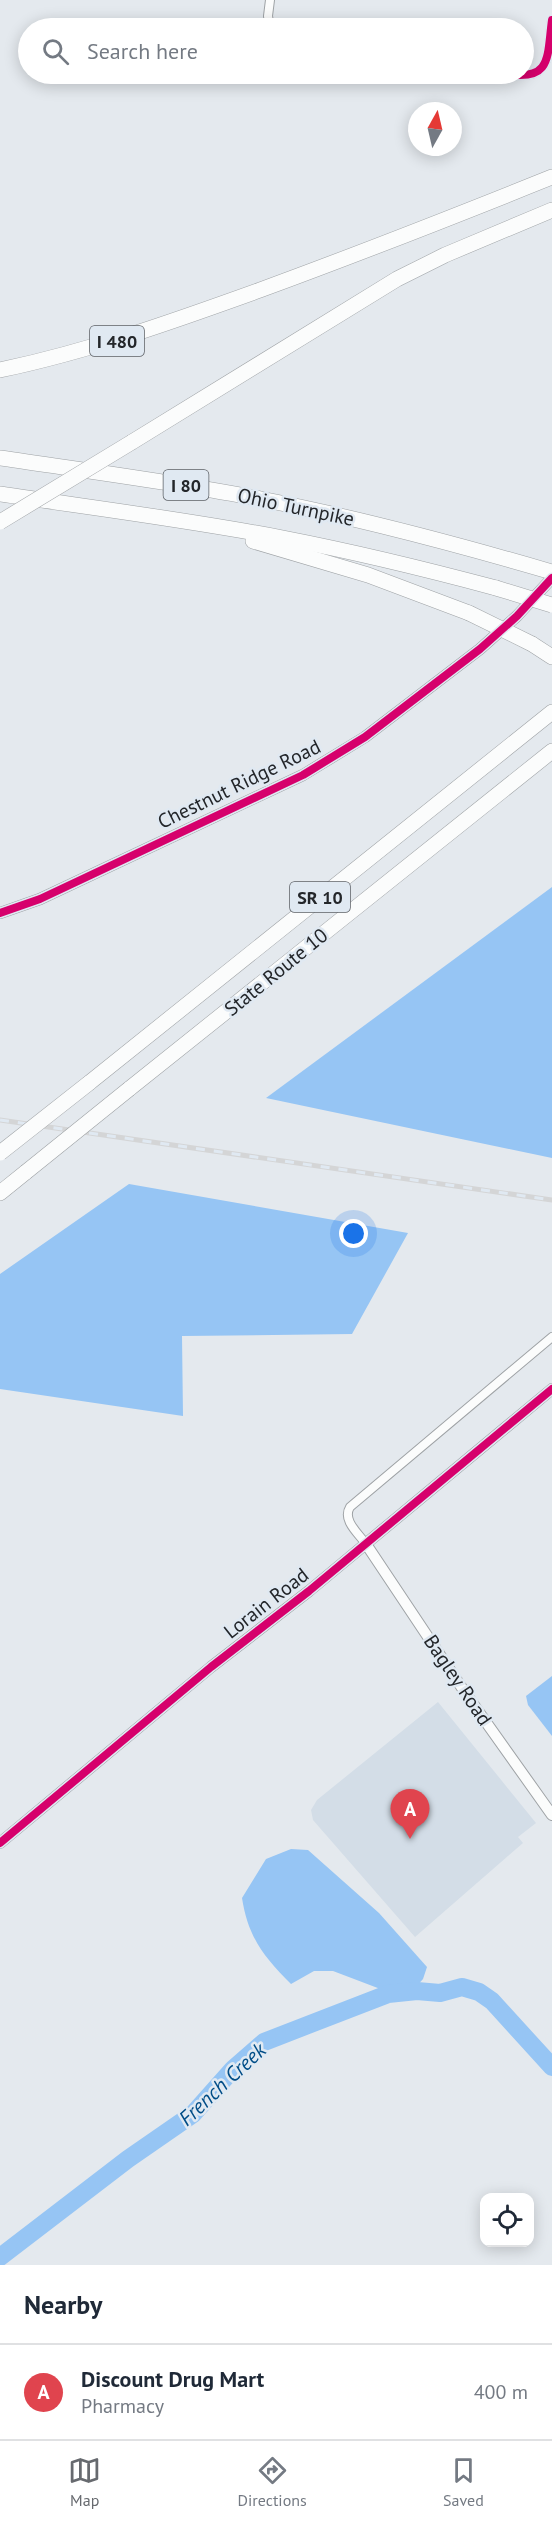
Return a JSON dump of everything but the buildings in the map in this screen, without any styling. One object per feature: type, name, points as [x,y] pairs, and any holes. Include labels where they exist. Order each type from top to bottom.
[{"type":"highway","name":"I 480","points":[[0,370],[70,354],[150,330],[357,254],[552,177]]},
{"type":"highway","points":[[0,522],[389,284],[445,255],[552,210]]},
{"type":"highway","name":"Ohio Turnpike","points":[[0,458],[261,499],[521,560]]},
{"type":"highway","name":"Ohio Turnpike","points":[[0,494],[215,525],[391,561],[552,605]]},
{"type":"highway","points":[[215,525],[233,535],[368,575],[469,613],[532,644],[552,657]]},
{"type":"highway","points":[[521,560],[552,563]]},
{"type":"highway","points":[[521,560],[552,573]]},
{"type":"highway","name":"State Route 10","points":[[0,1153],[552,712]]},
{"type":"highway","name":"State Route 10","points":[[0,1193],[552,751]]},
{"type":"street","points":[[268,18],[270,0]]},
{"type":"street","points":[[534,74],[544,66],[552,20]]},
{"type":"street","name":"Chestnut Ridge Road","points":[[0,913],[40,899],[303,775],[365,736],[446,676],[517,616],[552,578]]},
{"type":"street","points":[[366,1544],[347,1518],[350,1507],[552,1338]]},
{"type":"street","name":"Lorain Road","points":[[0,1843],[211,1666],[366,1544],[552,1389]]},
{"type":"street","name":"Bagley Road","points":[[366,1544],[466,1694],[552,1815]]},
{"type":"shaded area","points":[[438,1702],[536,1823],[518,1837],[523,1843],[415,1937],[313,1820],[311,1810],[317,1800]]},
{"type":"water","points":[[552,887],[552,1158],[266,1098]]},
{"type":"water","points":[[129,1184],[408,1233],[352,1334],[182,1336],[183,1416],[0,1389],[0,1274]]},
{"type":"water","points":[[552,1676],[552,1736],[528,1705],[526,1696]]},
{"type":"water","points":[[291,1849],[308,1850],[379,1913],[427,1967],[423,1979],[415,1988],[383,1990],[333,1971],[314,1971],[291,1984],[273,1965],[253,1935],[242,1898],[266,1859]]},
{"type":"waterway","name":"French Creek","points":[[0,2257],[128,2159],[193,2114],[233,2069],[264,2042],[388,1994],[417,1991],[440,1993],[462,1987],[479,1992],[492,2001],[552,2067]]},
{"type":"railway","points":[[0,1120],[552,1200]]},
{"type":"cycle path","points":[[534,73],[544,64],[552,20]]},
{"type":"cycle path","points":[[0,913],[40,899],[303,775],[365,737],[480,649],[517,616],[552,578]]},
{"type":"cycle path","points":[[0,1843],[211,1667],[309,1591],[552,1389]]},
{"type":"place","name":"Discount Drug Mart","points":[[410,1839]]}]
